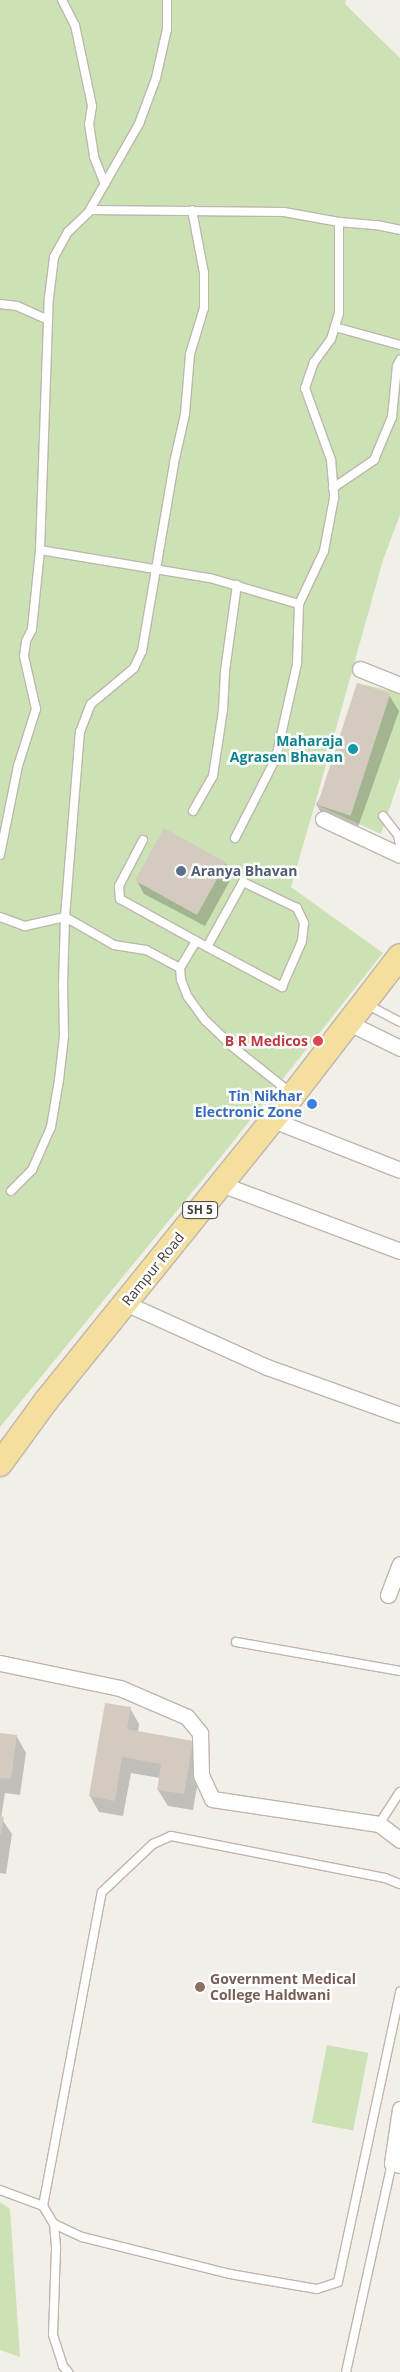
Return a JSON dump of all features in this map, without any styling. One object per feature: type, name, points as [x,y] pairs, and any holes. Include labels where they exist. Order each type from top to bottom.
[{"type":"main road","name":"Rampur Road","points":[[0,1464],[46,1401],[294,1095],[364,1003],[394,968]]},
{"type":"street","points":[[360,669],[400,685]]},
{"type":"street","points":[[323,819],[400,855]]},
{"type":"street","points":[[349,1023],[400,1048]]},
{"type":"street","points":[[273,1120],[400,1170]]},
{"type":"street","points":[[221,1184],[400,1251]]},
{"type":"street","points":[[125,1303],[267,1367],[400,1415]]},
{"type":"street","points":[[388,1595],[400,1564]]},
{"type":"street","points":[[0,1663],[120,1688],[187,1717],[200,1733],[201,1775],[212,1799],[379,1824],[400,1840]]},
{"type":"street","points":[[396,2164],[400,2109]]},
{"type":"lane","points":[[62,0],[75,25],[92,106],[89,124],[94,158],[104,184]]},
{"type":"lane","points":[[0,855],[18,766],[36,709],[24,656],[26,641],[32,629],[40,550],[48,320],[54,257],[68,232],[90,210],[139,124],[156,78],[166,29],[167,0]]},
{"type":"lane","points":[[90,210],[284,212],[400,230]]},
{"type":"lane","points":[[11,1191],[32,1170],[51,1127],[64,1036],[65,917],[80,732],[91,704],[134,668],[142,651],[174,463],[185,414],[190,354],[204,308],[204,273],[192,210]]},
{"type":"lane","points":[[235,838],[276,758],[297,664],[299,604],[324,551],[334,498],[331,460],[305,388],[314,362],[331,339],[339,313],[339,222]]},
{"type":"lane","points":[[0,304],[17,306],[48,320]]},
{"type":"lane","points":[[335,327],[400,345]]},
{"type":"lane","points":[[333,488],[374,460],[392,417],[397,366],[400,360]]},
{"type":"lane","points":[[40,550],[210,578],[299,604]]},
{"type":"lane","points":[[193,812],[213,776],[224,710],[225,671],[237,585]]},
{"type":"lane","points":[[382,816],[398,835],[400,845]]},
{"type":"lane","points":[[143,840],[119,886],[120,899],[207,947],[282,987],[302,941],[304,923],[297,908],[243,882],[207,947]]},
{"type":"lane","points":[[0,917],[25,926],[65,917],[114,945],[146,950],[180,968]]},
{"type":"lane","points":[[196,941],[180,968],[181,980],[188,997],[205,1020],[232,1047],[294,1095]]},
{"type":"lane","points":[[364,1003],[400,1022]]},
{"type":"lane","points":[[236,1642],[400,1671]]},
{"type":"lane","points":[[379,1824],[400,1792]]},
{"type":"lane","points":[[43,2206],[102,1892],[153,1844],[171,1836],[385,1878],[400,1884]]},
{"type":"lane","points":[[54,2224],[82,2238],[230,2274],[317,2289],[338,2282],[400,1992]]},
{"type":"lane","points":[[346,2372],[396,2164]]},
{"type":"lane","points":[[0,2190],[43,2206],[54,2224],[56,2259],[53,2334],[63,2366],[68,2372]]},
{"type":"green space","points":[[0,0],[346,0],[345,4],[400,58],[400,515],[383,560],[291,887],[383,953],[216,1163],[0,1427]]},
{"type":"green space","points":[[357,683],[400,693],[400,777],[381,834],[315,804],[348,815],[390,695]]},
{"type":"green space","points":[[327,2045],[368,2053],[353,2131],[312,2123]]},
{"type":"green space","points":[[0,2202],[10,2209],[20,2357],[0,2350]]},
{"type":"building","name":"Maharaja Agrasen Bhavan","points":[[357,683],[390,694],[351,816],[317,805]]},
{"type":"building","name":"Aranya Bhavan","points":[[164,828],[226,862],[197,915],[135,880]]},
{"type":"building","points":[[105,1703],[131,1707],[127,1729],[193,1741],[184,1794],[157,1790],[161,1764],[122,1757],[115,1801],[89,1796]]},
{"type":"building","points":[[0,1733],[17,1735],[11,1779],[0,1778]]},
{"type":"building","points":[[0,1816],[4,1817],[1,1834],[0,1834]]},
{"type":"place","name":"Maharaja Agrasen Bhavan","points":[[353,749]]},
{"type":"place","name":"Aranya Bhavan","points":[[181,871]]},
{"type":"place","name":"B R Medicos","points":[[318,1041]]},
{"type":"place","name":"Tin Nikhar Electronic Zone","points":[[312,1104]]},
{"type":"place","name":"Government Medical College Haldwani","points":[[200,1987]]}]
